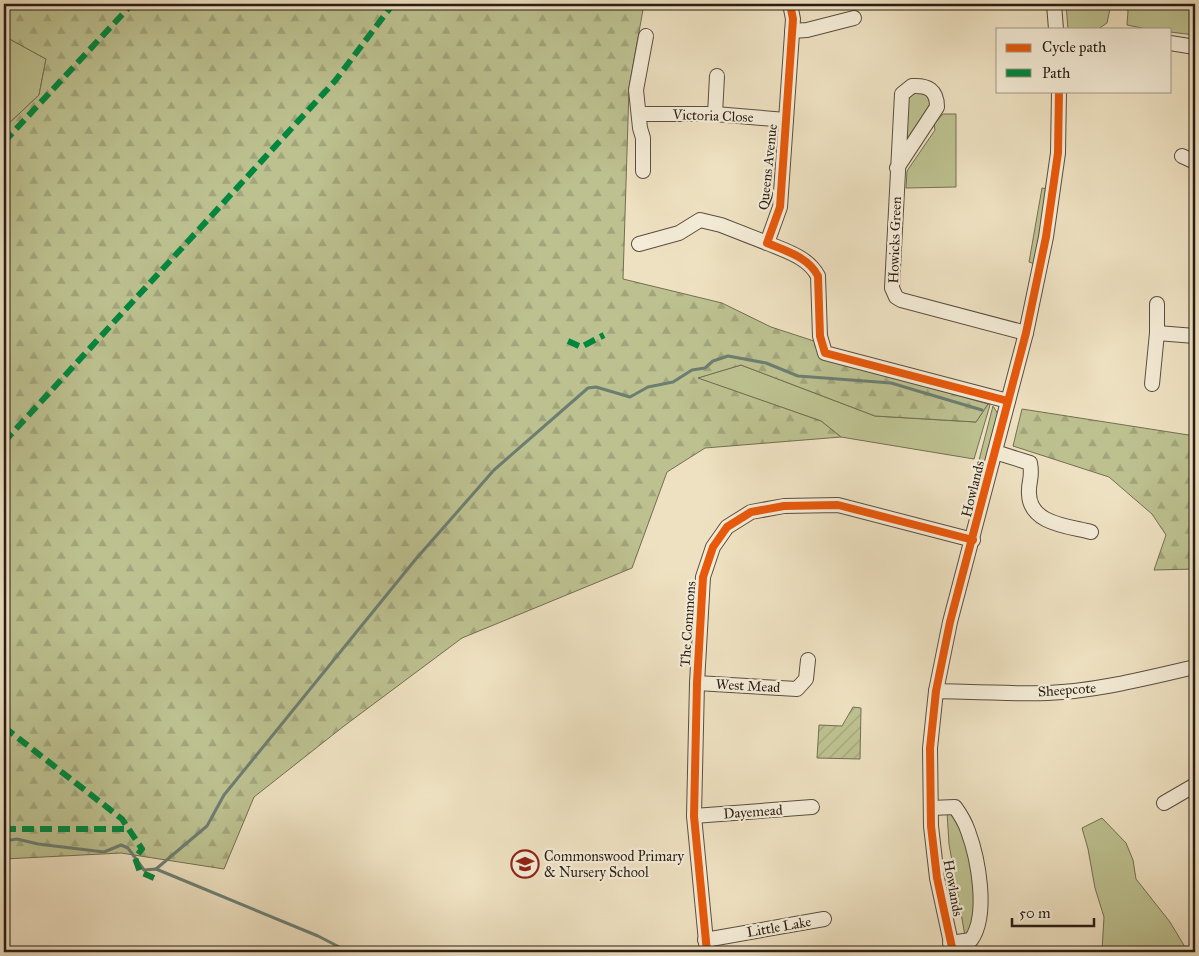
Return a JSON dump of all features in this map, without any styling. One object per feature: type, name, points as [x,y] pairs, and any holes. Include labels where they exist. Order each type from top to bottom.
[{"type":"street","name":"Queens Avenue","points":[[767,243],[780,207],[793,19],[790,4]]},
{"type":"street","points":[[1054,4],[1056,28]]},
{"type":"street","points":[[792,30],[807,30],[854,18]]},
{"type":"street","points":[[643,171],[643,138],[640,128],[636,90],[646,36]]},
{"type":"street","points":[[1172,43],[1195,48]]},
{"type":"street","points":[[715,114],[717,76]]},
{"type":"street","name":"Howicks Green","points":[[898,168],[937,107],[934,91],[928,87],[912,86],[902,94],[898,168],[892,288],[896,297],[901,300],[1026,332]]},
{"type":"street","name":"Howlands","points":[[952,947],[937,878],[931,808],[930,748],[936,691],[950,622],[1026,332],[1046,237],[1058,153],[1059,92]]},
{"type":"street","name":"Victoria Close","points":[[640,114],[715,114],[786,120]]},
{"type":"street","points":[[1182,156],[1195,162]]},
{"type":"street","points":[[639,244],[679,233],[700,220],[721,225],[767,243],[806,260],[814,268],[818,276],[820,336],[826,353],[1008,401]]},
{"type":"street","points":[[1152,384],[1157,333],[1157,304]]},
{"type":"street","points":[[1157,333],[1195,336]]},
{"type":"street","points":[[994,452],[1030,464],[1033,476],[1028,492],[1030,506],[1043,520],[1090,532]]},
{"type":"street","name":"The Commons","points":[[706,946],[694,816],[697,683],[703,577],[713,547],[727,527],[751,512],[784,506],[838,504],[897,518],[972,540]]},
{"type":"street","name":"West Mead","points":[[697,683],[797,689],[806,679],[808,660]]},
{"type":"street","name":"Sheepcote","points":[[936,691],[1047,693],[1119,684],[1195,667]]},
{"type":"street","points":[[1164,803],[1195,785]]},
{"type":"street","name":"Dayemead","points":[[694,816],[812,807]]},
{"type":"street","points":[[931,808],[955,807],[968,829],[975,856],[980,891],[974,935],[970,940],[952,947]]},
{"type":"street","name":"Little Lake","points":[[706,946],[824,919]]},
{"type":"green space","points":[[4,4],[644,4],[629,88],[623,279],[722,303],[771,327],[817,342],[823,357],[988,404],[976,422],[875,416],[741,365],[698,378],[821,421],[841,437],[705,448],[667,472],[632,568],[462,638],[344,726],[254,797],[224,869],[121,853],[4,859],[4,128],[39,95],[46,59],[4,36]]},
{"type":"green space","points":[[1066,4],[1111,4],[1107,23],[1100,28],[1068,28]]},
{"type":"green space","points":[[1125,4],[1195,4],[1195,35],[1172,32],[1172,28],[1142,28],[1127,25],[1128,11]]},
{"type":"green space","points":[[4,36],[46,59],[39,95],[4,128]]},
{"type":"green space","points":[[917,91],[927,95],[931,105],[904,148],[906,97]]},
{"type":"green space","points":[[943,114],[956,114],[956,187],[906,188],[907,171],[935,130],[934,124]]},
{"type":"green space","points":[[1042,188],[1048,189],[1035,264],[1029,262]]},
{"type":"green space","points":[[741,365],[875,416],[976,422],[988,404],[990,405],[974,459],[841,437],[821,421],[697,378]]},
{"type":"green space","points":[[993,406],[998,414],[975,497],[970,495]]},
{"type":"green space","points":[[1022,409],[1195,436],[1195,569],[1154,570],[1166,535],[1152,514],[1109,477],[1013,446]]},
{"type":"green space","points":[[853,707],[861,708],[860,759],[817,758],[819,725],[842,726]]},
{"type":"green space","points":[[947,812],[954,812],[961,826],[973,872],[975,888],[973,919],[969,934],[965,936],[949,844]]},
{"type":"green space","points":[[1102,818],[1126,843],[1133,860],[1136,879],[1170,922],[1188,952],[1102,951],[1104,917],[1095,888],[1082,828]]},
{"type":"waterway","points":[[156,869],[207,826],[224,795],[415,560],[494,470],[588,388],[596,387],[630,397],[648,387],[673,382],[692,370],[705,368],[713,361],[728,356],[766,363],[798,376],[891,383],[982,410]]},
{"type":"waterway","points":[[4,841],[17,839],[38,844],[104,852],[121,845],[128,848],[144,870],[156,869],[318,936],[349,952]]},
{"type":"marked path","points":[[4,142],[132,4]]},
{"type":"marked path","points":[[4,442],[335,81],[393,4]]},
{"type":"marked path","points":[[568,341],[581,347],[604,335]]},
{"type":"marked path","points":[[4,727],[122,819],[142,849],[135,858],[140,872],[154,878]]},
{"type":"marked path","points":[[4,829],[129,829]]},
{"type":"cycle path","points":[[790,4],[793,19],[780,207],[767,243],[802,259],[814,269],[818,276],[820,336],[825,353],[1008,401]]},
{"type":"cycle path","points":[[953,952],[937,878],[931,826],[930,748],[936,691],[950,622],[1026,333],[1046,237],[1058,153],[1059,92]]},
{"type":"cycle path","points":[[707,952],[694,816],[697,683],[703,577],[713,547],[727,527],[751,512],[784,506],[838,505],[973,540]]},
{"type":"place","name":"Commonswood Primary & Nursery School","points":[[525,864]]}]
